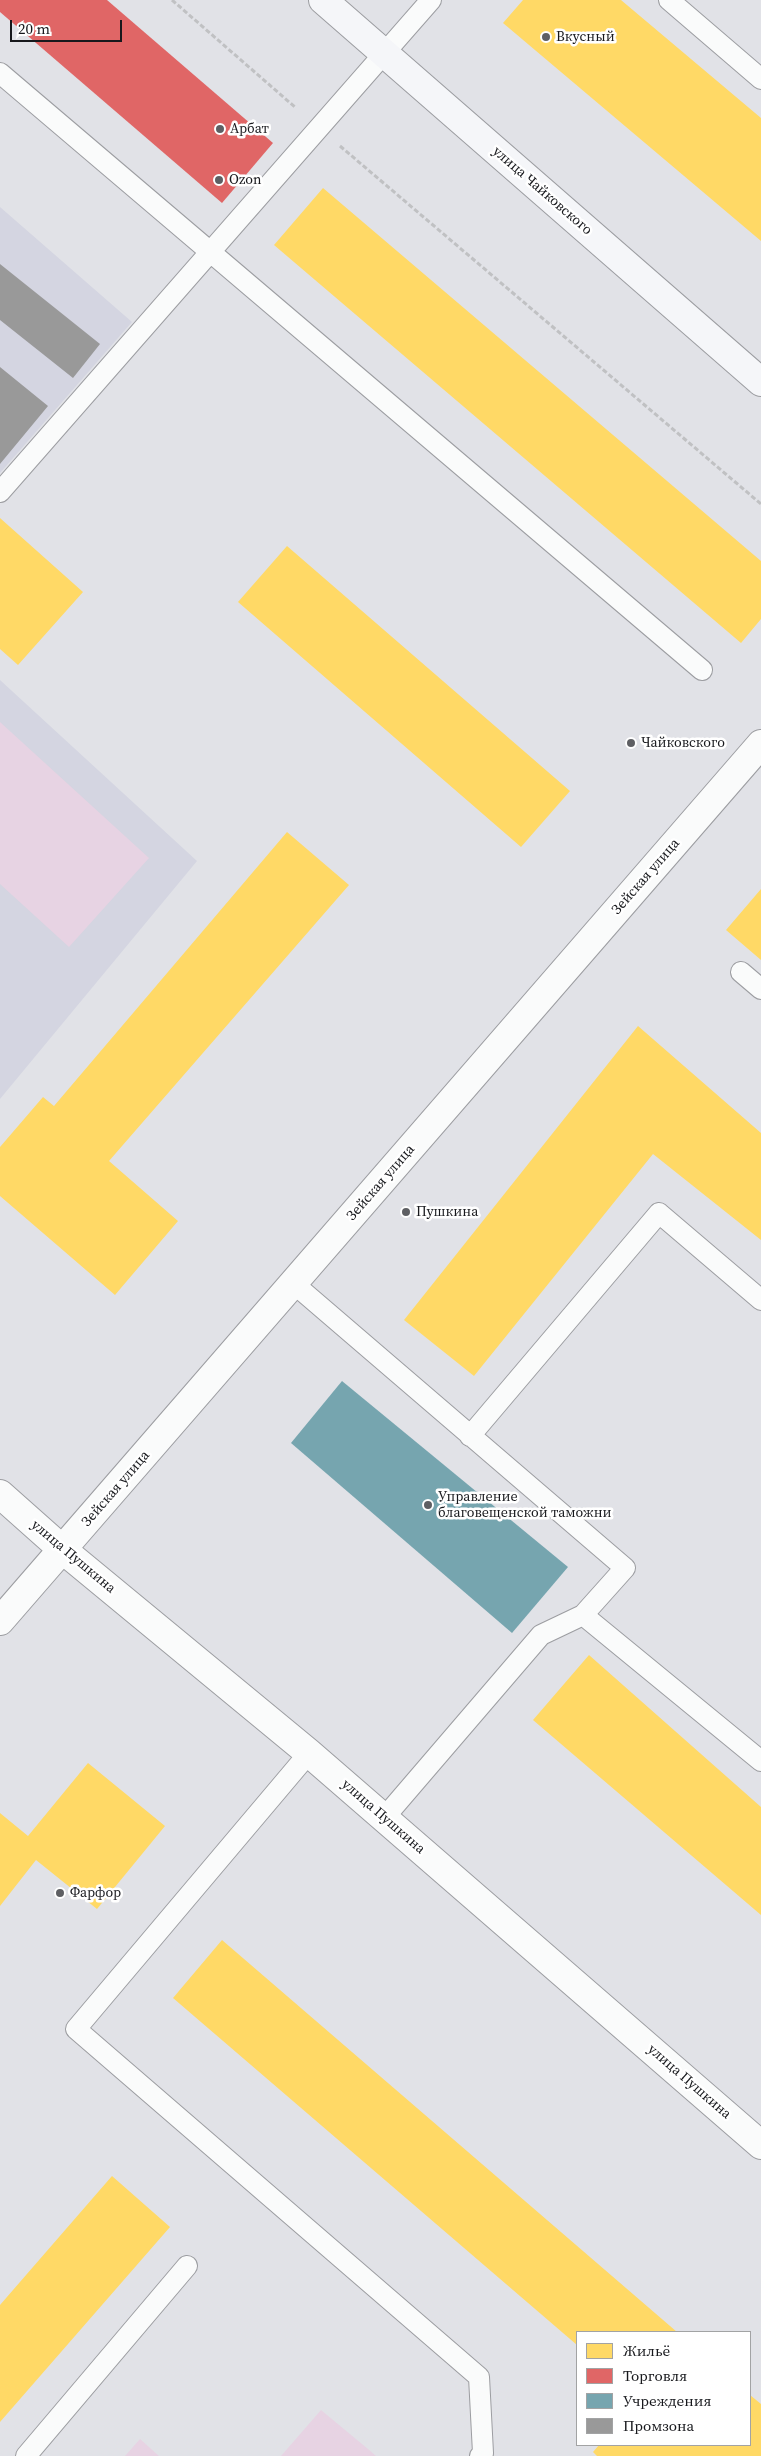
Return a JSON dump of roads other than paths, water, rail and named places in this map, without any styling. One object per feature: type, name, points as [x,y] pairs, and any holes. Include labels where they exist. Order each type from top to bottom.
[{"type":"main road","name":"улица Чайковского","points":[[323,0],[761,382]]},
{"type":"street","name":"Зейская улица","points":[[0,1621],[761,744]]},
{"type":"street","name":"улица Пушкина","points":[[0,1494],[63,1550],[309,1753],[761,2145]]},
{"type":"lane","points":[[0,492],[432,0]]},
{"type":"lane","points":[[669,0],[761,79]]},
{"type":"lane","points":[[0,73],[702,670]]},
{"type":"lane","points":[[741,972],[761,989]]},
{"type":"lane","points":[[470,1436],[658,1213],[761,1300]]},
{"type":"lane","points":[[294,1283],[625,1568],[583,1615],[541,1635],[384,1818]]},
{"type":"lane","points":[[583,1615],[761,1760]]},
{"type":"lane","points":[[309,1753],[76,2030],[479,2377],[483,2452],[480,2456]]},
{"type":"lane","points":[[26,2456],[188,2266]]},
{"type":"place","name":"Вкусный","points":[[546,37]]},
{"type":"place","name":"Арбат","points":[[220,129]]},
{"type":"place","name":"Ozon","points":[[219,180]]},
{"type":"place","name":"Чайковского","points":[[631,743]]},
{"type":"place","name":"Пушкина","points":[[406,1212]]},
{"type":"place","name":"Управление благовещенской таможни","points":[[428,1505]]},
{"type":"place","name":"Фарфор","points":[[60,1893]]}]
